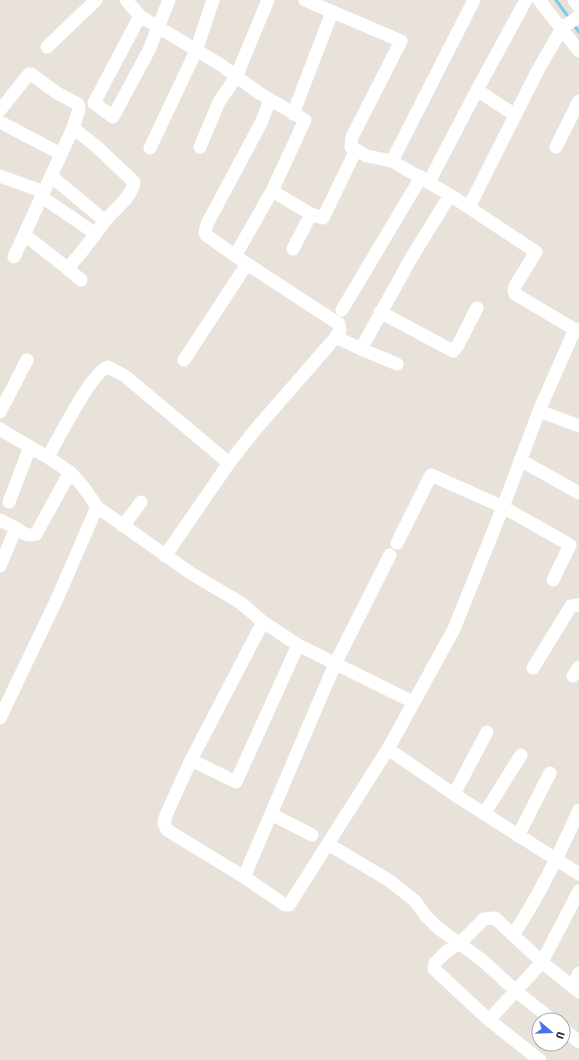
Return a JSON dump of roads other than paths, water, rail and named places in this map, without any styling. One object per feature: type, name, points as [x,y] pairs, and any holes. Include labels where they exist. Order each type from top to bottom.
[{"type":"street","points":[[47,47],[96,0]]},
{"type":"street","points":[[126,0],[140,16],[221,65],[270,100],[305,120],[272,191],[235,256]]},
{"type":"street","points":[[140,16],[94,103],[113,117],[144,60],[159,28],[169,0]]},
{"type":"street","points":[[150,148],[196,51],[213,0]]},
{"type":"street","points":[[200,148],[219,102],[236,77],[268,0]]},
{"type":"street","points":[[263,622],[191,760],[166,815],[164,823],[167,830],[244,877],[285,905],[289,905],[388,749],[454,629],[503,507],[539,411],[577,330],[516,294],[514,291],[515,286],[536,252],[469,207],[392,161],[367,156],[351,147],[352,137],[401,41],[305,0]]},
{"type":"street","points":[[392,161],[474,0]]},
{"type":"street","points":[[342,310],[425,180],[477,90],[526,0]]},
{"type":"street","points":[[539,0],[564,27],[579,50]]},
{"type":"street","points":[[574,0],[579,7]]},
{"type":"street","points":[[293,114],[332,12]]},
{"type":"street","points":[[469,207],[538,70],[564,27],[579,16]]},
{"type":"street","points":[[0,110],[29,74],[57,93],[78,104],[79,110],[73,128],[14,257]]},
{"type":"street","points":[[477,90],[515,115]]},
{"type":"street","points":[[165,556],[229,463],[255,430],[336,337],[340,330],[340,324],[247,264],[206,235],[205,229],[261,123],[270,100]]},
{"type":"street","points":[[556,147],[579,101]]},
{"type":"street","points":[[0,122],[61,154]]},
{"type":"street","points":[[67,268],[130,193],[134,182],[96,146],[73,128]]},
{"type":"street","points":[[272,191],[311,214],[323,218],[356,150]]},
{"type":"street","points":[[0,176],[43,194],[96,234]]},
{"type":"street","points":[[51,176],[105,221]]},
{"type":"street","points":[[361,348],[410,260],[450,195]]},
{"type":"street","points":[[293,250],[311,214]]},
{"type":"street","points":[[25,235],[81,280]]},
{"type":"street","points":[[184,360],[247,264]]},
{"type":"street","points":[[380,312],[453,351],[457,348],[477,308]]},
{"type":"street","points":[[336,337],[397,364]]},
{"type":"street","points":[[0,412],[27,360]]},
{"type":"street","points":[[48,457],[86,391],[100,371],[108,367],[125,376],[229,463]]},
{"type":"street","points":[[539,411],[579,426]]},
{"type":"street","points":[[1,433],[48,457],[70,472],[91,497],[97,507],[122,526],[192,574],[241,603],[263,622],[298,645],[413,702]]},
{"type":"street","points":[[9,502],[30,447]]},
{"type":"street","points":[[520,460],[579,493]]},
{"type":"street","points":[[0,520],[16,528],[25,535],[31,536],[36,534],[70,472]]},
{"type":"street","points":[[397,543],[431,475],[503,507],[574,548],[553,580]]},
{"type":"street","points":[[122,526],[141,502]]},
{"type":"street","points":[[0,718],[57,599],[97,507]]},
{"type":"street","points":[[0,566],[16,528]]},
{"type":"street","points":[[244,877],[335,664],[390,555]]},
{"type":"street","points":[[533,668],[571,606],[579,605]]},
{"type":"street","points":[[191,760],[236,782],[298,645]]},
{"type":"street","points":[[454,794],[487,732]]},
{"type":"street","points":[[388,749],[484,814],[579,874]]},
{"type":"street","points":[[484,814],[521,755]]},
{"type":"street","points":[[518,836],[550,773]]},
{"type":"street","points":[[513,935],[557,859],[579,810]]},
{"type":"street","points":[[271,814],[312,835]]},
{"type":"street","points":[[328,844],[390,881],[415,901],[426,916],[438,928],[482,960],[542,1012]]},
{"type":"street","points":[[489,1020],[542,962],[579,891]]},
{"type":"street","points":[[540,1060],[489,1020],[434,969],[435,962],[447,951],[460,943],[484,919],[495,918],[542,962],[576,989],[579,973]]},
{"type":"street","points":[[571,1036],[579,1042]]},
{"type":"waterway","points":[[556,0],[569,18]]},
{"type":"waterway","points":[[573,24],[579,32]]}]
